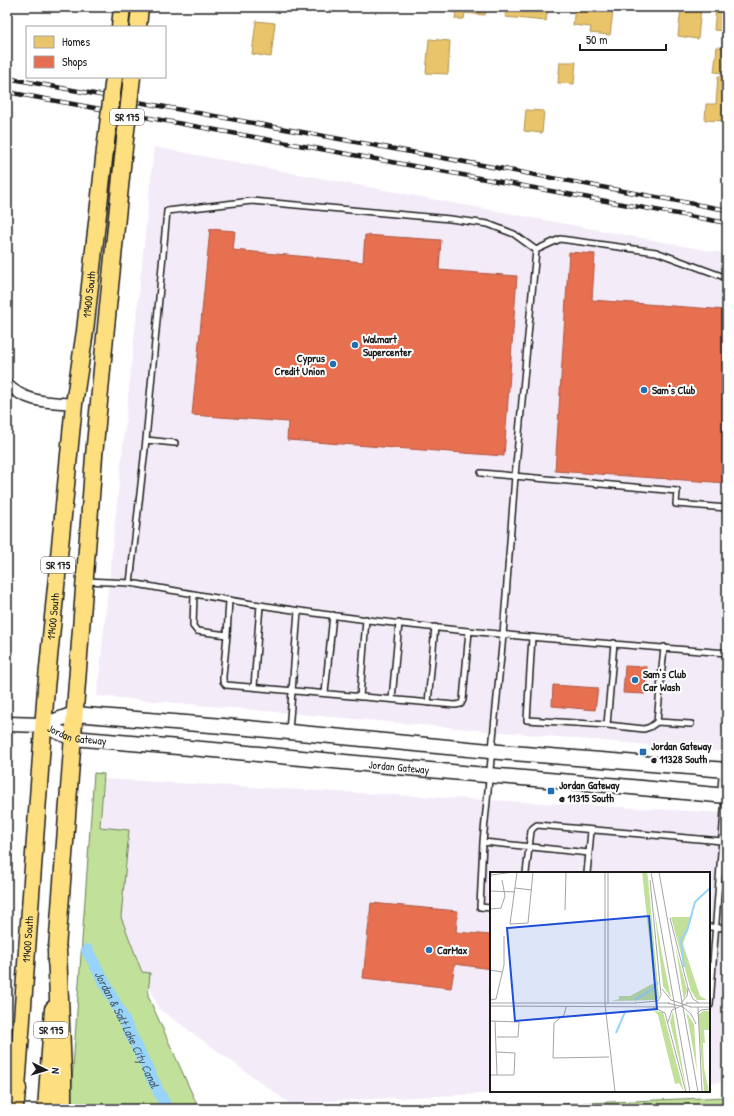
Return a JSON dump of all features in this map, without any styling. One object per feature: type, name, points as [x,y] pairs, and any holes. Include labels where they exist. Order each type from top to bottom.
[{"type":"highway","points":[[57,950],[62,1109]]},
{"type":"highway","points":[[11,1109],[17,1089]]},
{"type":"main road","points":[[120,26],[122,7]]},
{"type":"main road","points":[[138,26],[140,7]]},
{"type":"main road","name":"11400 South","points":[[15,1109],[43,725],[74,404],[85,331],[114,78]]},
{"type":"main road","name":"11400 South","points":[[46,1109],[72,738],[94,456],[132,78]]},
{"type":"main road","name":"Jordan Gateway","points":[[43,725],[74,714],[727,770]]},
{"type":"main road","points":[[7,724],[43,725]]},
{"type":"main road","name":"Jordan Gateway","points":[[43,725],[72,738],[726,796]]},
{"type":"main road","points":[[726,796],[727,770]]},
{"type":"street","points":[[7,384],[22,396],[35,400],[74,404]]},
{"type":"lane","points":[[130,583],[146,440],[167,211],[252,201],[450,218],[488,224],[514,234],[536,250]]},
{"type":"lane","points":[[536,250],[560,239],[656,252],[727,278]]},
{"type":"lane","points":[[490,908],[480,907],[483,842],[493,751],[515,476],[536,250]]},
{"type":"lane","points":[[146,440],[175,443]]},
{"type":"lane","points":[[481,473],[677,492],[676,504],[727,508]]},
{"type":"lane","points":[[85,581],[130,583],[298,611],[503,635],[532,636],[727,653]]},
{"type":"lane","points":[[194,594],[193,626],[197,631],[227,635]]},
{"type":"lane","points":[[229,600],[223,681],[226,685],[428,703],[461,704],[463,700],[469,631]]},
{"type":"lane","points":[[254,687],[260,605]]},
{"type":"lane","points":[[289,733],[298,611]]},
{"type":"lane","points":[[326,693],[332,615]]},
{"type":"lane","points":[[360,696],[366,619]]},
{"type":"lane","points":[[392,699],[399,623]]},
{"type":"lane","points":[[428,703],[435,627]]},
{"type":"lane","points":[[532,636],[527,720],[644,729],[657,722],[691,724]]},
{"type":"lane","points":[[607,725],[614,644]]},
{"type":"lane","points":[[657,722],[664,647]]},
{"type":"lane","points":[[727,765],[727,770]]},
{"type":"lane","points":[[710,1005],[726,796]]},
{"type":"lane","points":[[526,872],[531,831],[537,825],[722,841]]},
{"type":"lane","points":[[587,872],[591,830]]},
{"type":"lane","points":[[483,842],[589,853]]},
{"type":"lane","points":[[710,927],[727,928]]},
{"type":"shaded area","points":[[154,147],[727,254],[727,752],[97,696]]},
{"type":"shaded area","points":[[104,779],[727,813],[727,1082],[710,1083],[710,872],[490,872],[490,1092],[520,1092],[289,1103],[158,1008],[99,865]]},
{"type":"green space","points":[[94,773],[104,774],[100,827],[129,830],[121,917],[142,972],[150,973],[148,996],[199,1109],[70,1109]]},
{"type":"green space","points":[[727,1097],[727,1109],[448,1109]]},
{"type":"building: Homes","points":[[451,7],[486,7],[485,15],[465,13],[464,19],[455,19],[456,13],[451,12]]},
{"type":"building: Homes","points":[[507,7],[548,7],[546,21],[505,17]]},
{"type":"building: Homes","points":[[575,7],[599,7],[599,11],[613,12],[610,35],[590,33],[591,27],[573,25]]},
{"type":"building: Homes","points":[[681,7],[701,7],[698,39],[678,36]]},
{"type":"building: Homes","points":[[716,7],[727,7],[727,31],[714,30]]},
{"type":"building: Homes","points":[[256,21],[275,23],[271,57],[252,54]]},
{"type":"building: Homes","points":[[429,39],[450,41],[448,74],[426,73]]},
{"type":"building: Homes","points":[[717,47],[727,48],[727,73],[714,72]]},
{"type":"building: Homes","points":[[560,62],[576,62],[574,84],[558,83]]},
{"type":"building: Homes","points":[[718,76],[727,77],[725,121],[705,120],[706,104],[716,104]]},
{"type":"building: Homes","points":[[526,110],[544,111],[542,133],[524,131]]},
{"type":"building: Shops","name":"Walmart Supercenter","points":[[210,229],[235,231],[233,250],[363,262],[365,235],[441,240],[439,270],[517,276],[504,456],[287,440],[288,422],[192,415]]},
{"type":"building: Shops","name":"Sam's Club","points":[[569,252],[595,254],[592,300],[727,310],[727,483],[555,471]]},
{"type":"building: Shops","name":"Sam's Club Car Wash","points":[[625,666],[647,667],[645,694],[623,693]]},
{"type":"building: Shops","points":[[553,685],[598,688],[595,710],[552,706]]},
{"type":"building: Shops","name":"CarMax","points":[[371,903],[458,911],[456,932],[490,935],[490,969],[455,964],[451,988],[363,978]]},
{"type":"waterway","name":"Jordan & Salt Lake City Canal","points":[[87,950],[119,1010],[167,1109]]},
{"type":"railway","points":[[7,78],[727,210]]},
{"type":"railway","points":[[7,92],[727,223]]},
{"type":"place","name":"Walmart Supercenter","points":[[355,345]]},
{"type":"place","name":"Cyprus Credit Union","points":[[333,364]]},
{"type":"place","name":"Sam's Club","points":[[644,390]]},
{"type":"place","name":"Sam's Club Car Wash","points":[[635,680]]},
{"type":"place","name":"Jordan Gateway @ 11328 South","points":[[643,752]]},
{"type":"place","name":"Jordan Gateway @ 11315 South","points":[[551,791]]},
{"type":"place","name":"CarMax","points":[[429,950]]}]
